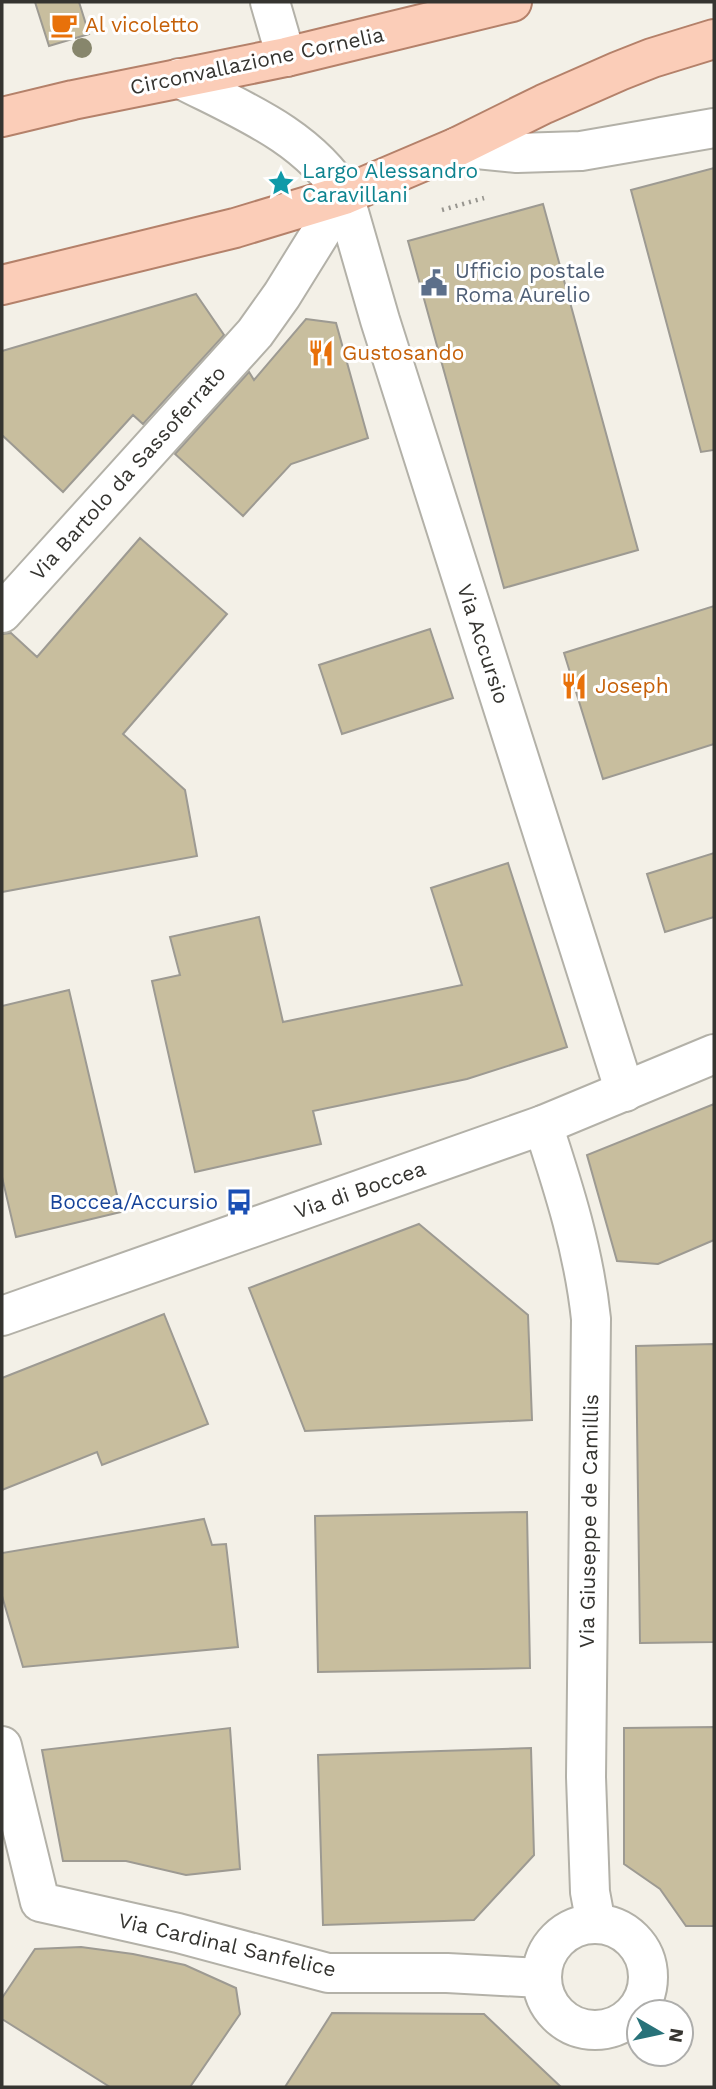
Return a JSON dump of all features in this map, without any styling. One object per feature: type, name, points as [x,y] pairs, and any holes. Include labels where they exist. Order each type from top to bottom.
[{"type":"main road","name":"Circonvallazione Cornelia","points":[[2,117],[286,57],[512,2]]},
{"type":"main road","points":[[2,285],[235,228],[344,195],[457,147],[619,71],[714,39]]},
{"type":"street","points":[[270,2],[286,57]]},
{"type":"street","points":[[179,78],[276,128],[322,166],[344,195]]},
{"type":"street","points":[[457,147],[517,153],[581,151],[714,128]]},
{"type":"street","name":"Via Bartolo da Sassoferrato","points":[[2,613],[255,333],[344,195]]},
{"type":"street","name":"Via Accursio","points":[[344,195],[380,320],[625,1092]]},
{"type":"street","name":"Via di Boccea","points":[[2,1316],[543,1125],[714,1054]]},
{"type":"street","name":"Via Giuseppe de Camillis","points":[[543,1125],[577,1236],[591,1319],[586,1777],[590,1892],[596,1924]]},
{"type":"street","name":"Via Cardinal Sanfelice","points":[[2,1746],[40,1902],[178,1933],[328,1973],[447,1973],[541,1978]]},
{"type":"street","points":[[596,1924],[615,1927],[634,1940],[645,1959],[648,1983],[641,2004],[625,2021],[604,2030],[581,2029],[561,2019],[546,2000],[541,1978],[548,1951],[566,1931],[596,1924]]},
{"type":"path","points":[[442,210],[484,198]]},
{"type":"building","name":"Al vicoletto","points":[[35,2],[79,2],[89,34],[49,46]]},
{"type":"building","points":[[714,168],[714,450],[701,452],[631,190]]},
{"type":"building","points":[[543,204],[638,550],[504,588],[408,241]]},
{"type":"building","points":[[196,294],[224,335],[143,424],[133,415],[63,492],[2,435],[2,351]]},
{"type":"building","points":[[306,319],[336,323],[368,438],[291,464],[243,516],[175,454],[249,372],[254,380]]},
{"type":"building","points":[[140,538],[227,614],[123,734],[185,790],[197,856],[2,892],[2,634],[11,633],[37,657]]},
{"type":"building","points":[[714,606],[714,744],[603,779],[564,653]]},
{"type":"building","points":[[430,629],[453,698],[342,734],[319,665]]},
{"type":"building","points":[[714,853],[714,917],[665,932],[647,874]]},
{"type":"building","points":[[508,863],[567,1047],[467,1079],[313,1111],[321,1144],[195,1172],[152,981],[180,975],[170,937],[259,917],[283,1022],[462,985],[431,888]]},
{"type":"building","points":[[69,990],[121,1212],[16,1237],[2,1177],[2,1006]]},
{"type":"building","points":[[714,1104],[714,1240],[658,1264],[617,1261],[587,1155]]},
{"type":"building","points":[[419,1224],[528,1315],[532,1420],[305,1431],[249,1288]]},
{"type":"building","points":[[164,1314],[208,1424],[102,1465],[97,1452],[2,1490],[2,1378]]},
{"type":"building","points":[[714,1344],[714,1642],[640,1643],[636,1346]]},
{"type":"building","points":[[527,1512],[530,1668],[318,1672],[315,1516]]},
{"type":"building","points":[[204,1519],[212,1545],[226,1544],[238,1647],[23,1667],[2,1596],[2,1553]]},
{"type":"building","points":[[714,1727],[714,1926],[686,1926],[660,1889],[624,1864],[624,1728]]},
{"type":"building","points":[[230,1728],[240,1869],[186,1875],[126,1861],[63,1861],[42,1750]]},
{"type":"building","points":[[531,1748],[534,1855],[474,1920],[323,1925],[318,1755]]},
{"type":"building","points":[[81,1947],[185,1965],[236,1988],[240,2014],[190,2087],[110,2087],[2,2019],[2,1998],[35,1949]]},
{"type":"building","points":[[332,2013],[484,2014],[561,2087],[285,2087]]},
{"type":"place","name":"Al vicoletto","points":[[64,25]]},
{"type":"place","name":"Largo Alessandro Caravillani","points":[[281,183]]},
{"type":"place","name":"Ufficio postale Roma Aurelio","points":[[434,283]]},
{"type":"place","name":"Gustosando","points":[[321,353]]},
{"type":"place","name":"Joseph","points":[[574,686]]},
{"type":"place","name":"Boccea/Accursio","points":[[239,1202]]}]
